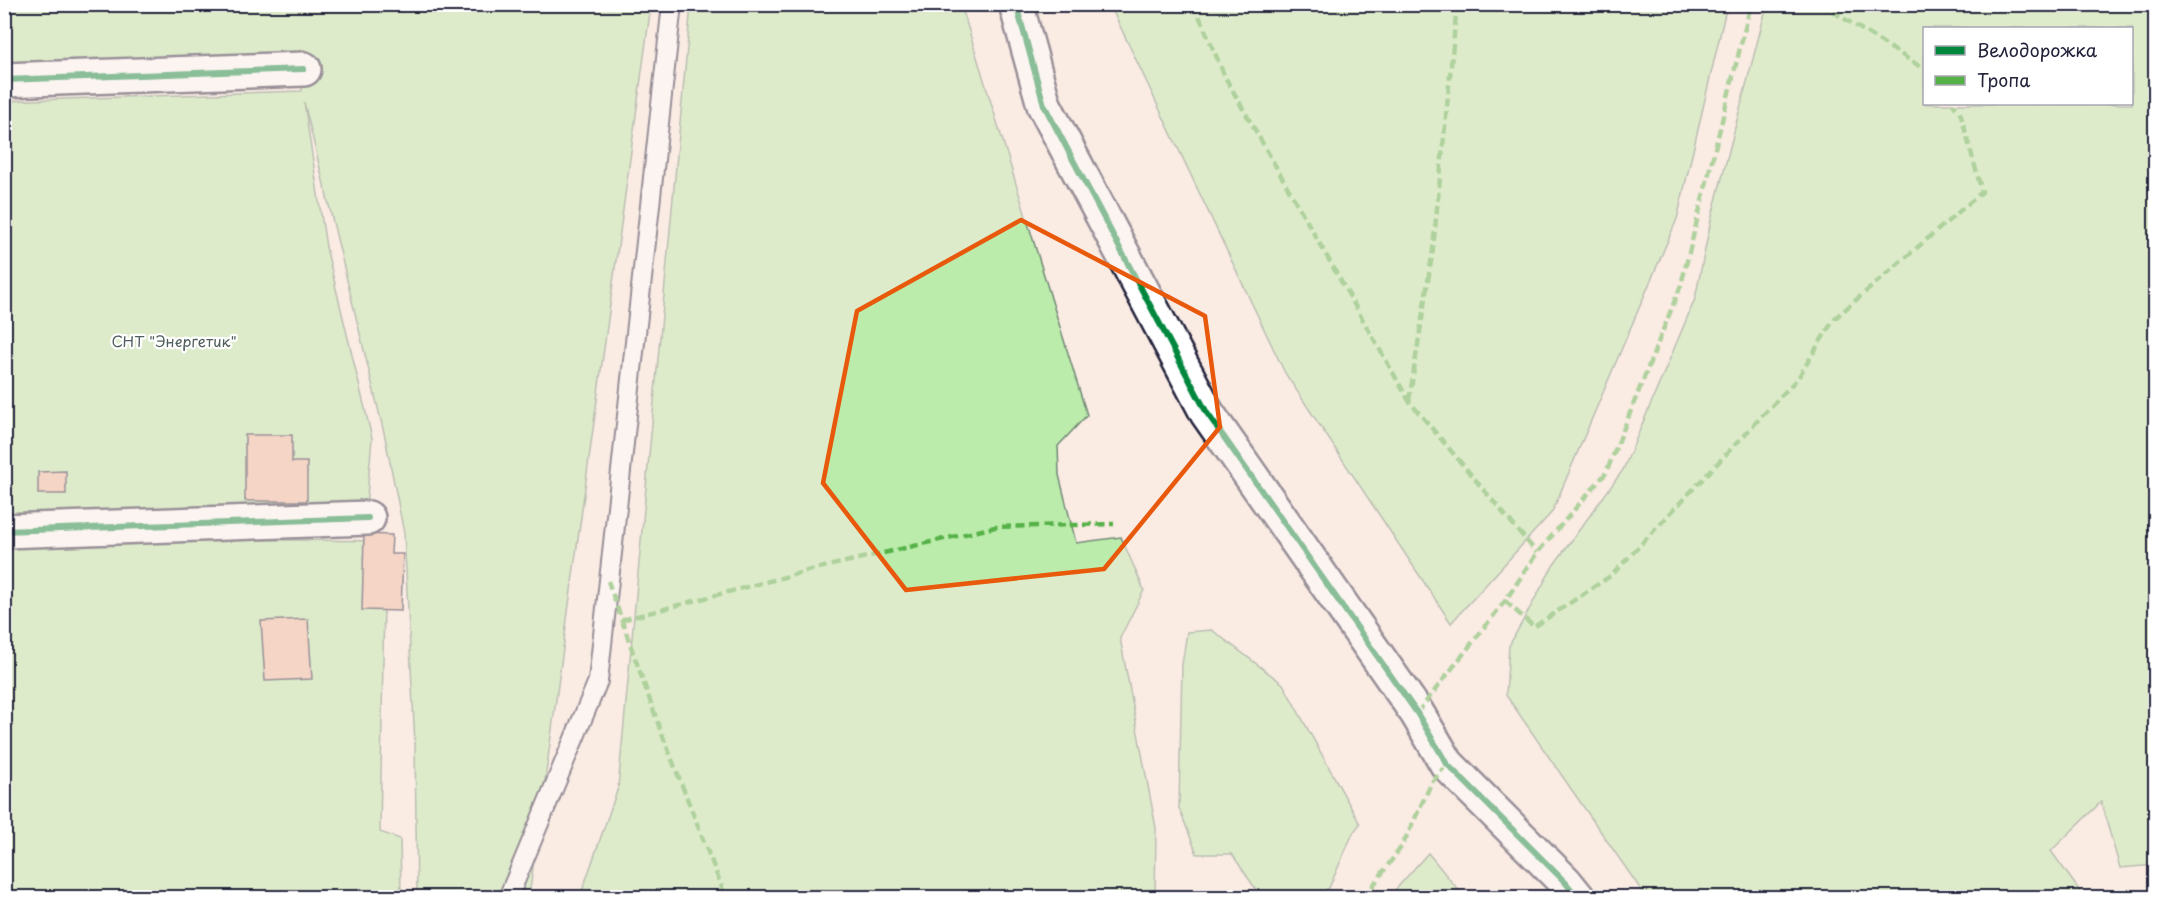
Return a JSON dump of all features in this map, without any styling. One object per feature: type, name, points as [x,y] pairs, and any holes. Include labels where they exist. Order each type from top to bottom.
[{"type":"street","points":[[1016,4],[1044,105],[1207,413],[1417,713],[1447,765],[1566,882],[1578,897]]},
{"type":"street","points":[[4,80],[304,69]]},
{"type":"street","points":[[4,531],[368,518]]},
{"type":"lane","points":[[508,897],[597,681],[672,4]]},
{"type":"highlighted area","points":[[1021,220],[1205,316],[1220,427],[1104,569],[906,590],[823,483],[857,311]]},
{"type":"green space","name":"СНТ \"Энергетик\"","points":[[4,5],[651,5],[529,897],[417,897],[415,743],[404,533],[385,437],[304,102],[326,247],[372,438],[366,507],[5,519],[5,101],[302,91],[302,70],[5,74]]},
{"type":"green space","points":[[691,5],[961,5],[1087,415],[1058,446],[1059,475],[1076,543],[1121,537],[1144,590],[1120,638],[1156,828],[1155,897],[580,897],[618,788]]},
{"type":"green space","points":[[1110,5],[1727,5],[1677,219],[1552,512],[1451,623],[1285,373]]},
{"type":"green space","points":[[1767,5],[2155,5],[2155,865],[2120,868],[2101,802],[2051,851],[2084,897],[1646,897],[1506,695],[1509,646],[1553,566],[1623,470],[1695,299],[1711,220]]},
{"type":"green space","points":[[190,539],[385,541],[380,832],[400,839],[401,897],[5,898],[5,549]]},
{"type":"green space","points":[[1212,630],[1283,684],[1360,824],[1353,833],[1329,888],[1313,897],[1261,897],[1232,854],[1197,854],[1179,808],[1182,665],[1187,632]]},
{"type":"green space","points":[[1428,853],[1464,897],[1389,897]]},
{"type":"building","points":[[245,435],[292,435],[292,462],[307,462],[307,501],[245,501]]},
{"type":"building","points":[[66,471],[66,494],[38,494],[38,472]]},
{"type":"building","points":[[364,534],[392,535],[391,554],[403,554],[401,611],[362,610]]},
{"type":"building","points":[[308,619],[312,679],[265,681],[261,621]]},
{"type":"marked path","points":[[1194,4],[1225,77],[1409,401],[1537,553]]},
{"type":"marked path","points":[[1409,401],[1433,249],[1457,4]]},
{"type":"marked path","points":[[1417,713],[1505,601],[1537,553],[1606,473],[1681,285],[1751,4]]},
{"type":"marked path","points":[[1821,4],[1923,68]]},
{"type":"marked path","points":[[1505,601],[1534,627],[1612,575],[1798,378],[1834,319],[1982,192],[1961,115],[1954,105]]},
{"type":"marked path","points":[[622,620],[811,570],[995,527],[1114,524]]},
{"type":"marked path","points":[[608,581],[660,729],[726,898]]},
{"type":"marked path","points":[[1364,898],[1402,846],[1432,782],[1447,764]]},
{"type":"cycle path","points":[[1016,4],[1044,105],[1207,413],[1417,713],[1447,764],[1565,882],[1578,898]]},
{"type":"cycle path","points":[[4,80],[304,69]]},
{"type":"cycle path","points":[[4,531],[368,518]]}]
